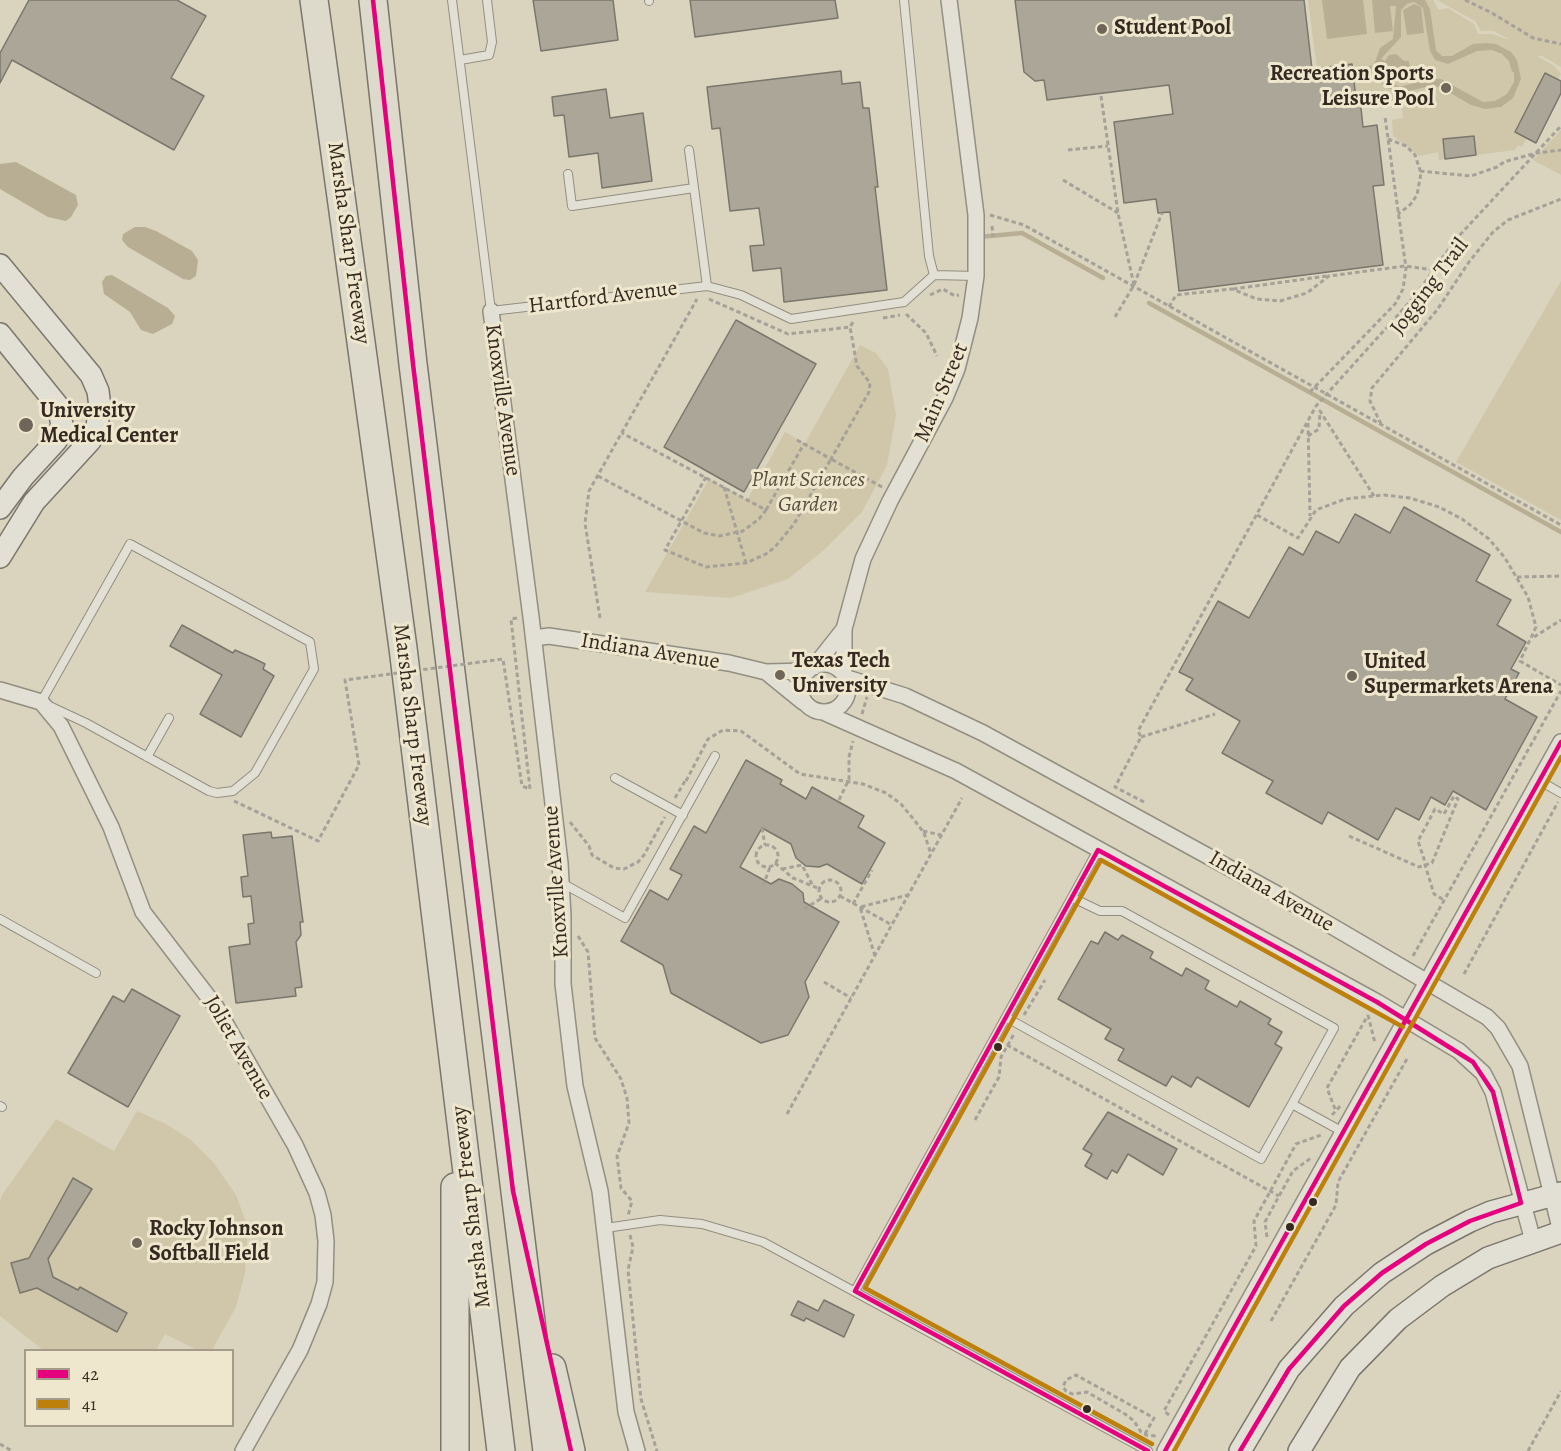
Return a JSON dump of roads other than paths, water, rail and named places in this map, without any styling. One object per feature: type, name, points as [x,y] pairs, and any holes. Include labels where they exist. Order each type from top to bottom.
[{"type":"highway","name":"Marsha Sharp Freeway","points":[[314,0],[364,354],[454,1054],[501,1451]]},
{"type":"highway","name":"Marsha Sharp Freeway","points":[[373,0],[416,388],[513,1191],[547,1451]]},
{"type":"highway","points":[[454,1054],[455,1451]]},
{"type":"highway","points":[[513,1191],[571,1451]]},
{"type":"main road","points":[[0,265],[91,375],[100,400],[97,426],[90,441],[34,501],[1,546]]},
{"type":"main road","points":[[0,334],[58,406],[62,424],[56,441],[23,477],[0,508]]},
{"type":"main road","points":[[1240,1451],[1289,1369],[1344,1306],[1382,1273],[1426,1244],[1470,1221],[1521,1203],[1556,1194]]},
{"type":"main road","points":[[1299,1451],[1350,1368],[1385,1330],[1463,1272],[1488,1258],[1561,1232]]},
{"type":"street","name":"Main Street","points":[[844,677],[844,629],[863,559],[957,369],[974,292],[976,215],[949,0]]},
{"type":"street","name":"Knoxville Avenue","points":[[490,311],[534,638],[561,883],[563,984],[575,1086],[606,1228],[626,1412],[637,1451]]},
{"type":"street","name":"Main Street","points":[[811,669],[836,642],[844,629]]},
{"type":"street","name":"Indiana Avenue","points":[[534,638],[559,638],[729,663],[766,672],[811,669]]},
{"type":"street","points":[[829,665],[836,668],[844,677],[847,687],[843,702],[831,711],[815,711],[805,703],[800,683],[811,669],[829,665]]},
{"type":"street","name":"Indiana Avenue","points":[[766,672],[805,703]]},
{"type":"street","name":"Indiana Avenue","points":[[844,677],[905,696],[983,733],[1277,894],[1487,1017],[1509,1045],[1520,1066],[1556,1194],[1561,1232]]},
{"type":"street","points":[[0,690],[41,702]]},
{"type":"street","name":"Joliet Avenue","points":[[41,702],[61,726],[111,827],[143,912],[216,1007],[308,1168],[324,1215],[326,1263],[320,1304],[300,1350],[243,1451]]},
{"type":"street","name":"Indiana Avenue","points":[[823,712],[911,749],[956,771],[1460,1051],[1483,1073],[1493,1092],[1533,1241]]},
{"type":"street","points":[[1165,1451],[1559,749]]},
{"type":"lane","points":[[452,0],[490,311]]},
{"type":"lane","points":[[460,60],[489,55],[492,42],[487,0]]},
{"type":"lane","points":[[903,0],[929,256],[934,276],[976,276]]},
{"type":"lane","points":[[689,150],[707,286]]},
{"type":"lane","points":[[568,174],[572,206],[694,188]]},
{"type":"lane","name":"Hartford Avenue","points":[[490,311],[707,286],[741,296],[791,319],[904,302],[934,276]]},
{"type":"lane","points":[[130,544],[310,642],[314,669],[255,773],[232,790],[217,793],[209,791],[41,702],[130,544]]},
{"type":"lane","points":[[147,757],[169,718]]},
{"type":"lane","points":[[561,883],[625,918],[715,756]]},
{"type":"lane","points":[[615,778],[682,814]]},
{"type":"lane","points":[[1540,781],[1561,794]]},
{"type":"lane","points":[[855,1291],[1098,850]]},
{"type":"lane","points":[[1007,1018],[1261,1159],[1334,1029],[1122,911],[1100,911],[1073,898]]},
{"type":"lane","points":[[0,919],[96,973]]},
{"type":"lane","points":[[1292,1104],[1343,1132]]},
{"type":"lane","points":[[606,1228],[660,1220],[702,1224],[764,1242],[1148,1451]]},
{"type":"waterway","points":[[979,237],[1022,233],[1103,278]]},
{"type":"waterway","points":[[1149,303],[1561,532]]},
{"type":"place","name":"Student Pool","points":[[1102,29]]},
{"type":"place","name":"Recreation Sports Leisure Pool","points":[[1446,88]]},
{"type":"place","name":"University Medical Center","points":[[26,425]]},
{"type":"place","name":"Texas Tech University","points":[[780,675]]},
{"type":"place","name":"United Supermarkets Arena","points":[[1352,676]]},
{"type":"place","name":"Rocky Johnson Softball Field","points":[[137,1243]]},
{"type":"park label","name":"Plant Sciences Garden","points":[[808,494]]}]
